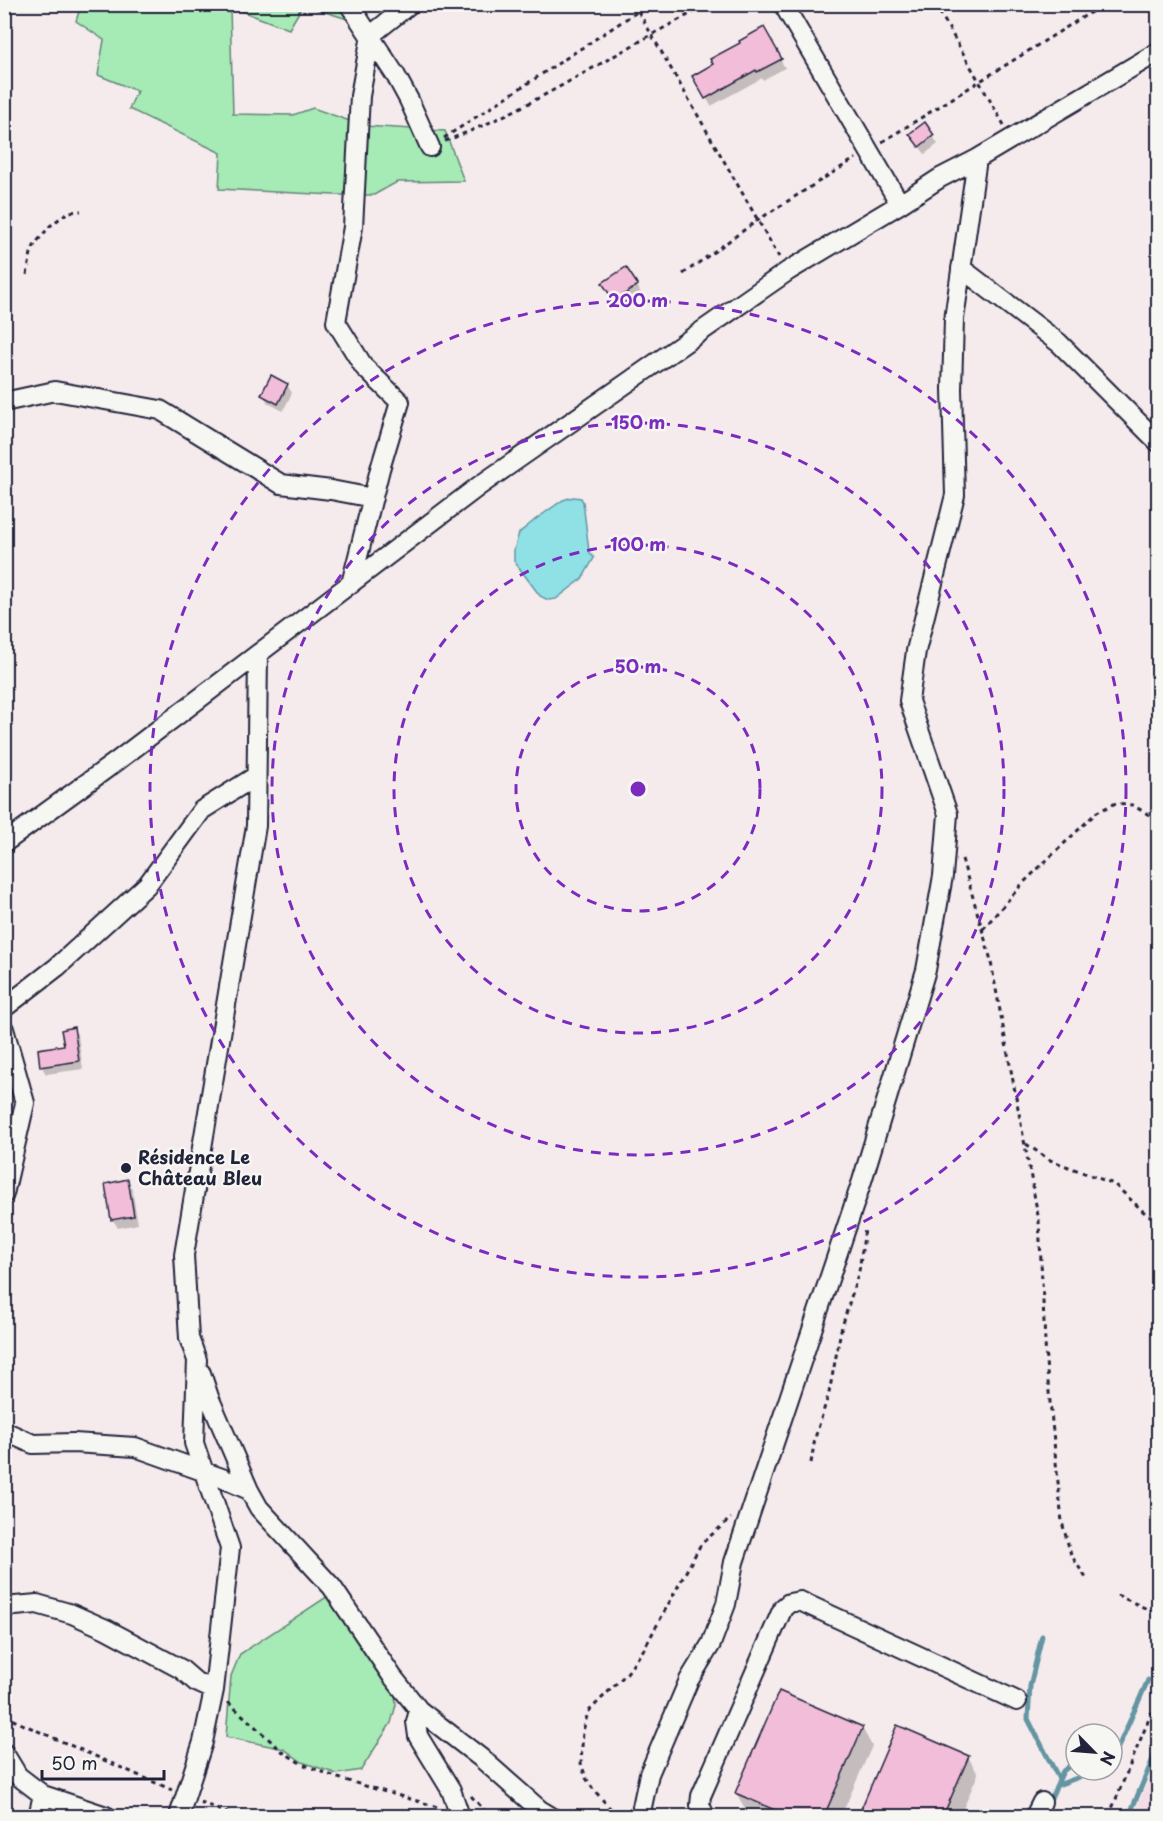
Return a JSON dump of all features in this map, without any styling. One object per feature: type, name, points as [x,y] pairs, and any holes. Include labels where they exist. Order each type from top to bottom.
[{"type":"street","points":[[349,4],[410,100],[430,147]]},
{"type":"street","points":[[351,584],[400,402],[364,367],[336,322],[353,227],[360,96],[371,36],[410,4]]},
{"type":"street","points":[[783,4],[900,204]]},
{"type":"street","points":[[4,843],[117,761],[479,486],[788,271],[940,178],[1158,52]]},
{"type":"street","points":[[642,1816],[649,1774],[689,1680],[711,1644],[726,1604],[734,1562],[862,1181],[926,970],[943,876],[948,814],[909,701],[916,651],[955,495],[954,319],[976,159]]},
{"type":"street","points":[[961,268],[1059,344],[1158,442]]},
{"type":"street","points":[[4,402],[55,391],[160,410],[281,484],[373,498]]},
{"type":"street","points":[[258,654],[256,826],[184,1255],[189,1338],[209,1398],[259,1508],[332,1587],[392,1676],[419,1710],[481,1758],[542,1814]]},
{"type":"street","points":[[4,1008],[57,967],[147,885],[202,810],[256,776]]},
{"type":"street","points":[[4,1029],[25,1103],[4,1194]]},
{"type":"street","points":[[179,1816],[203,1742],[214,1690],[230,1548],[194,1443],[197,1360]]},
{"type":"street","points":[[4,1431],[33,1444],[74,1443],[135,1447],[249,1490]]},
{"type":"street","points":[[705,1816],[701,1811],[701,1796],[783,1608],[789,1603],[800,1600],[1017,1701]]},
{"type":"street","points":[[4,1607],[37,1604],[72,1614],[106,1629],[181,1669],[196,1682],[214,1690]]},
{"type":"street","points":[[419,1710],[416,1722],[418,1736],[451,1790],[460,1815]]},
{"type":"street","points":[[4,1753],[18,1776],[43,1796],[106,1816]]},
{"type":"street","points":[[38,1816],[43,1796]]},
{"type":"path","points":[[634,4],[788,271]]},
{"type":"path","points":[[430,147],[649,4]]},
{"type":"path","points":[[430,147],[481,128],[538,100],[652,34],[710,4]]},
{"type":"path","points":[[935,4],[1011,138]]},
{"type":"path","points":[[683,274],[758,219],[1104,4]]},
{"type":"path","points":[[27,275],[35,244],[50,226],[68,212],[81,211]]},
{"type":"path","points":[[983,929],[1023,883],[1097,812],[1116,803],[1132,805],[1158,820]]},
{"type":"path","points":[[961,856],[990,957],[1039,1221],[1046,1362],[1062,1522],[1071,1555],[1088,1581]]},
{"type":"path","points":[[1024,1143],[1050,1160],[1114,1184],[1145,1213],[1158,1221]]},
{"type":"path","points":[[811,1463],[815,1438],[829,1393],[841,1330],[860,1271],[866,1224]]},
{"type":"path","points":[[617,1816],[593,1789],[581,1763],[583,1731],[588,1713],[627,1673],[644,1649],[701,1544],[722,1524],[753,1502]]},
{"type":"path","points":[[1117,1595],[1158,1614]]},
{"type":"path","points":[[214,1690],[283,1752],[302,1764],[338,1778],[460,1815]]},
{"type":"path","points":[[1108,1816],[1158,1697]]},
{"type":"path","points":[[4,1716],[234,1816]]},
{"type":"shaded area","points":[[1158,1757],[1158,1816],[1133,1816]]},
{"type":"green space","points":[[81,5],[303,5],[289,29],[230,7],[233,114],[293,115],[313,108],[364,126],[445,131],[464,181],[397,182],[374,195],[219,189],[221,153],[129,109],[137,91],[98,75],[104,40],[76,21]]},
{"type":"green space","points":[[303,5],[364,5],[357,22]]},
{"type":"green space","points":[[328,1596],[394,1683],[396,1705],[391,1723],[361,1770],[337,1774],[302,1762],[284,1749],[226,1737],[231,1676],[240,1654]]},
{"type":"water","points":[[573,497],[581,498],[583,502],[589,551],[594,558],[582,579],[556,599],[548,600],[540,596],[514,561],[514,550],[519,533],[563,500]]},
{"type":"building","points":[[764,27],[782,59],[757,72],[756,70],[705,99],[692,76],[713,64],[710,59]]},
{"type":"building","points":[[925,122],[934,135],[919,147],[909,134]]},
{"type":"building","points":[[626,267],[638,285],[614,301],[602,283]]},
{"type":"building","points":[[271,375],[288,384],[278,404],[261,395]]},
{"type":"building","points":[[74,1027],[79,1061],[40,1067],[38,1049],[64,1045],[61,1030]]},
{"type":"building","points":[[128,1179],[134,1216],[111,1220],[105,1184]]},
{"type":"building","points":[[779,1691],[863,1727],[824,1816],[789,1816],[735,1793]]},
{"type":"building","points":[[897,1725],[969,1756],[943,1816],[858,1816]]},
{"type":"waterway","points":[[1042,1636],[1030,1686],[1028,1719],[1059,1779]]},
{"type":"waterway","points":[[1124,1734],[1148,1680]]},
{"type":"waterway","points":[[1129,1816],[1158,1747]]},
{"type":"waterway","points":[[1047,1807],[1064,1770]]},
{"type":"waterway","points":[[1058,1785],[1066,1782]]},
{"type":"place","name":"Résidence Le Château Bleu","points":[[126,1168]]}]
